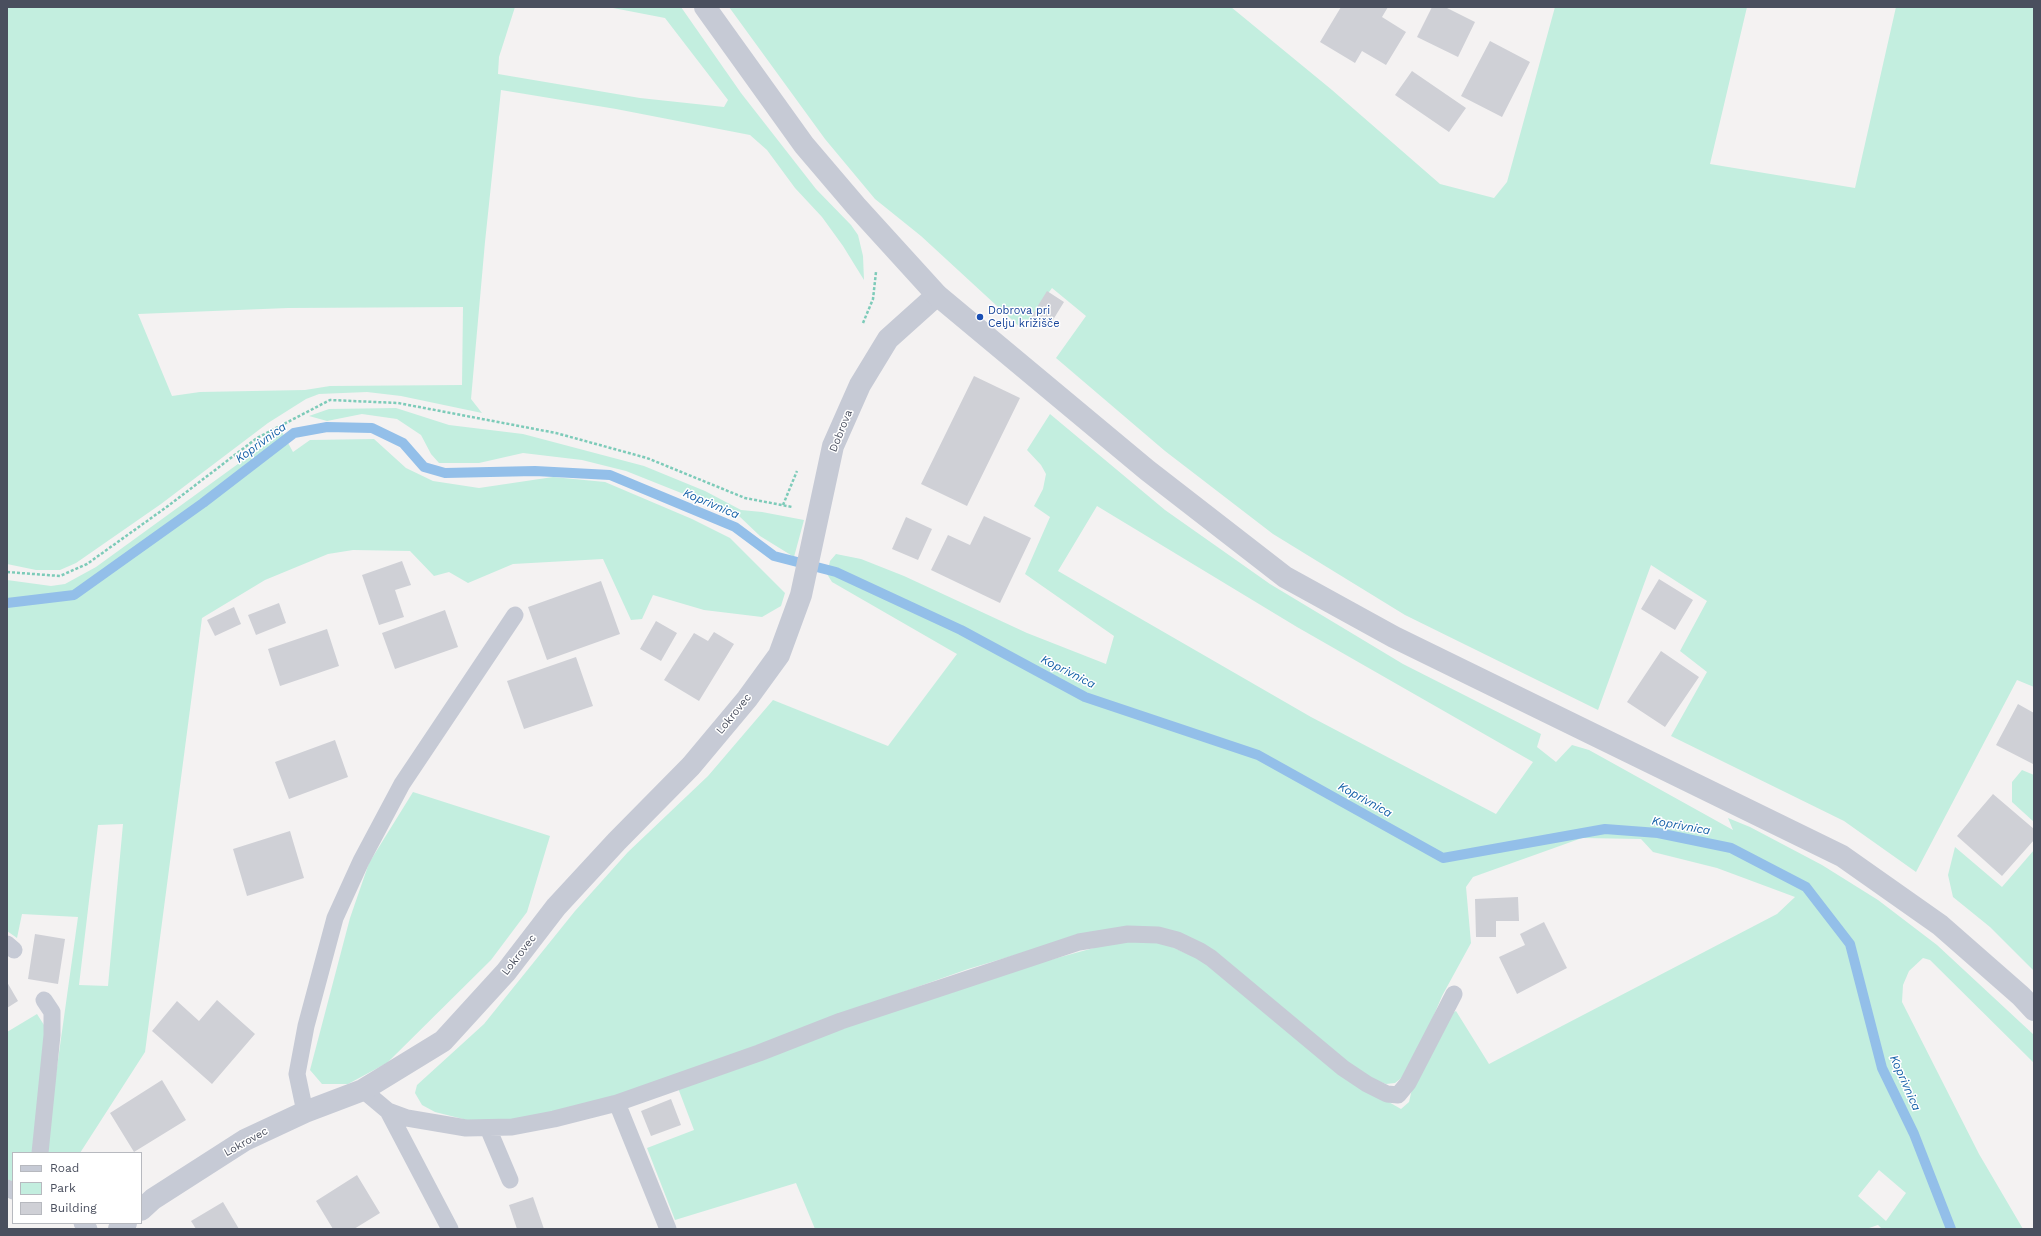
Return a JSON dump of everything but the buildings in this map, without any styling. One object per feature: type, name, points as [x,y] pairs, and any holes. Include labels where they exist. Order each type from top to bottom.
[{"type":"street","points":[[705,7],[804,145],[856,206],[937,294],[1147,470],[1285,577],[1394,637],[1842,856],[1940,925],[2021,996],[2034,1010]]},
{"type":"street","name":"Dobrova","points":[[801,595],[833,446],[860,385],[888,339],[937,294]]},
{"type":"street","name":"Lokrovec","points":[[142,1209],[153,1199],[245,1140],[305,1112],[363,1090],[443,1041],[506,972],[556,907],[617,841],[691,766],[747,699],[779,655],[801,595]]},
{"type":"lane","points":[[305,1112],[297,1074],[306,1026],[335,918],[361,861],[402,784],[515,615]]},
{"type":"lane","points":[[363,1090],[388,1111],[407,1118],[459,1126],[488,1128],[512,1127],[554,1120],[617,1103],[759,1053],[848,1018],[1038,956],[1106,936],[1128,934],[1158,935],[1177,940],[1200,951],[1211,958],[1343,1068],[1367,1084],[1387,1094],[1398,1095],[1408,1083],[1454,994]]},
{"type":"lane","points":[[40,1152],[52,1036],[52,1012],[44,1000]]},
{"type":"lane","points":[[617,1103],[668,1229]]},
{"type":"lane","points":[[388,1111],[450,1229]]},
{"type":"lane","points":[[488,1128],[510,1180]]},
{"type":"path","points":[[7,572],[60,576],[87,564],[168,506],[257,438],[330,400],[398,403],[556,433],[647,458],[745,498],[818,513]]},
{"type":"green space","points":[[7,7],[515,7],[499,57],[498,74],[640,98],[724,107],[728,100],[665,18],[608,7],[681,7],[741,93],[816,189],[851,225],[858,235],[863,256],[864,280],[843,246],[822,217],[795,188],[767,150],[750,135],[616,109],[501,90],[485,242],[471,399],[482,413],[401,396],[367,392],[319,394],[306,399],[268,423],[161,504],[76,563],[60,570],[36,570],[7,564]],"holes":[[[463,307],[462,385],[330,386],[305,390],[200,392],[172,396],[138,314],[288,308]]]},
{"type":"green space","points":[[729,7],[1231,7],[1332,90],[1440,184],[1494,198],[1507,182],[1555,7],[1747,7],[1710,164],[1855,188],[1896,7],[2034,7],[2034,687],[2017,680],[1916,872],[1844,821],[1671,736],[1707,672],[1680,651],[1707,601],[1651,565],[1598,710],[1405,615],[1273,534],[1165,451],[1056,358],[1086,316],[1052,288],[1022,329],[921,236],[875,199],[825,139]]},
{"type":"green space","points":[[396,408],[449,425],[523,434],[644,466],[705,491],[741,510],[762,512],[804,520],[794,557],[760,536],[739,516],[626,471],[582,460],[523,453],[479,463],[439,463],[431,454],[421,435],[397,419],[362,414],[327,421],[309,416],[329,409]]},
{"type":"green space","points":[[1050,414],[1165,510],[1270,584],[1403,664],[1541,734],[1537,747],[1556,762],[1572,745],[1589,750],[1733,830],[1728,818],[1750,827],[1822,865],[1878,900],[1937,945],[2034,1035],[2034,1063],[1930,960],[1923,958],[1909,971],[1903,985],[1902,1002],[1979,1154],[2023,1229],[1882,1229],[1878,1225],[1866,1229],[815,1229],[796,1183],[675,1220],[647,1148],[694,1130],[678,1088],[866,1019],[1024,967],[1123,940],[1156,940],[1206,962],[1359,1085],[1401,1109],[1409,1102],[1412,1089],[1447,1016],[1456,1011],[1489,1064],[1777,914],[1795,897],[1717,868],[1653,852],[1641,839],[1582,838],[1473,877],[1466,887],[1471,943],[1442,996],[1415,1060],[1404,1076],[1395,1083],[1386,1084],[1365,1076],[1176,933],[1069,939],[968,969],[835,1016],[751,1050],[618,1095],[530,1120],[467,1120],[435,1112],[422,1105],[415,1093],[417,1085],[484,1024],[575,911],[628,852],[708,776],[773,700],[888,746],[957,654],[832,582],[827,574],[830,561],[836,554],[861,559],[904,576],[1027,633],[1106,664],[1114,636],[1025,574],[1050,517],[1034,506],[1043,489],[1046,474],[1041,465],[1027,450]],"holes":[[[1097,506],[1297,627],[1533,762],[1496,814],[1311,717],[1058,571]],[[1879,1170],[1906,1193],[1886,1221],[1858,1196]]]},
{"type":"green space","points":[[282,432],[293,452],[310,440],[374,439],[406,468],[433,481],[479,488],[553,477],[605,482],[692,519],[730,538],[785,593],[781,606],[762,617],[704,610],[653,595],[642,619],[631,620],[603,559],[513,564],[468,583],[449,572],[434,576],[410,551],[353,550],[328,554],[265,580],[202,618],[145,1052],[81,1152],[45,1152],[78,917],[22,914],[17,938],[7,931],[7,580],[51,586],[65,584],[96,567]],"holes":[[[123,824],[108,986],[79,985],[98,825]]]},
{"type":"green space","points":[[2022,770],[2034,775],[2034,822],[2012,802],[2012,782]]},
{"type":"green space","points":[[413,792],[550,836],[527,912],[491,960],[387,1063],[348,1084],[322,1084],[310,1070],[350,918],[369,863]]},
{"type":"green space","points":[[1955,847],[2002,887],[2034,850],[2034,971],[1990,927],[1953,897],[1948,875]]},
{"type":"green space","points":[[37,1014],[44,1025],[45,1037],[34,1152],[12,1152],[12,1182],[7,1179],[7,1032]]},
{"type":"waterway","name":"Koprivnica","points":[[7,603],[74,595],[203,503],[294,433],[327,427],[372,428],[403,443],[424,467],[445,473],[535,471],[610,475],[735,527],[774,556],[836,572],[961,630],[1085,697],[1258,755],[1443,858],[1605,829],[1658,833],[1731,848],[1806,887],[1850,944],[1882,1068],[1914,1134],[1951,1229]]},
{"type":"place","name":"Dobrova pri Celju križišče","points":[[980,317]]}]
